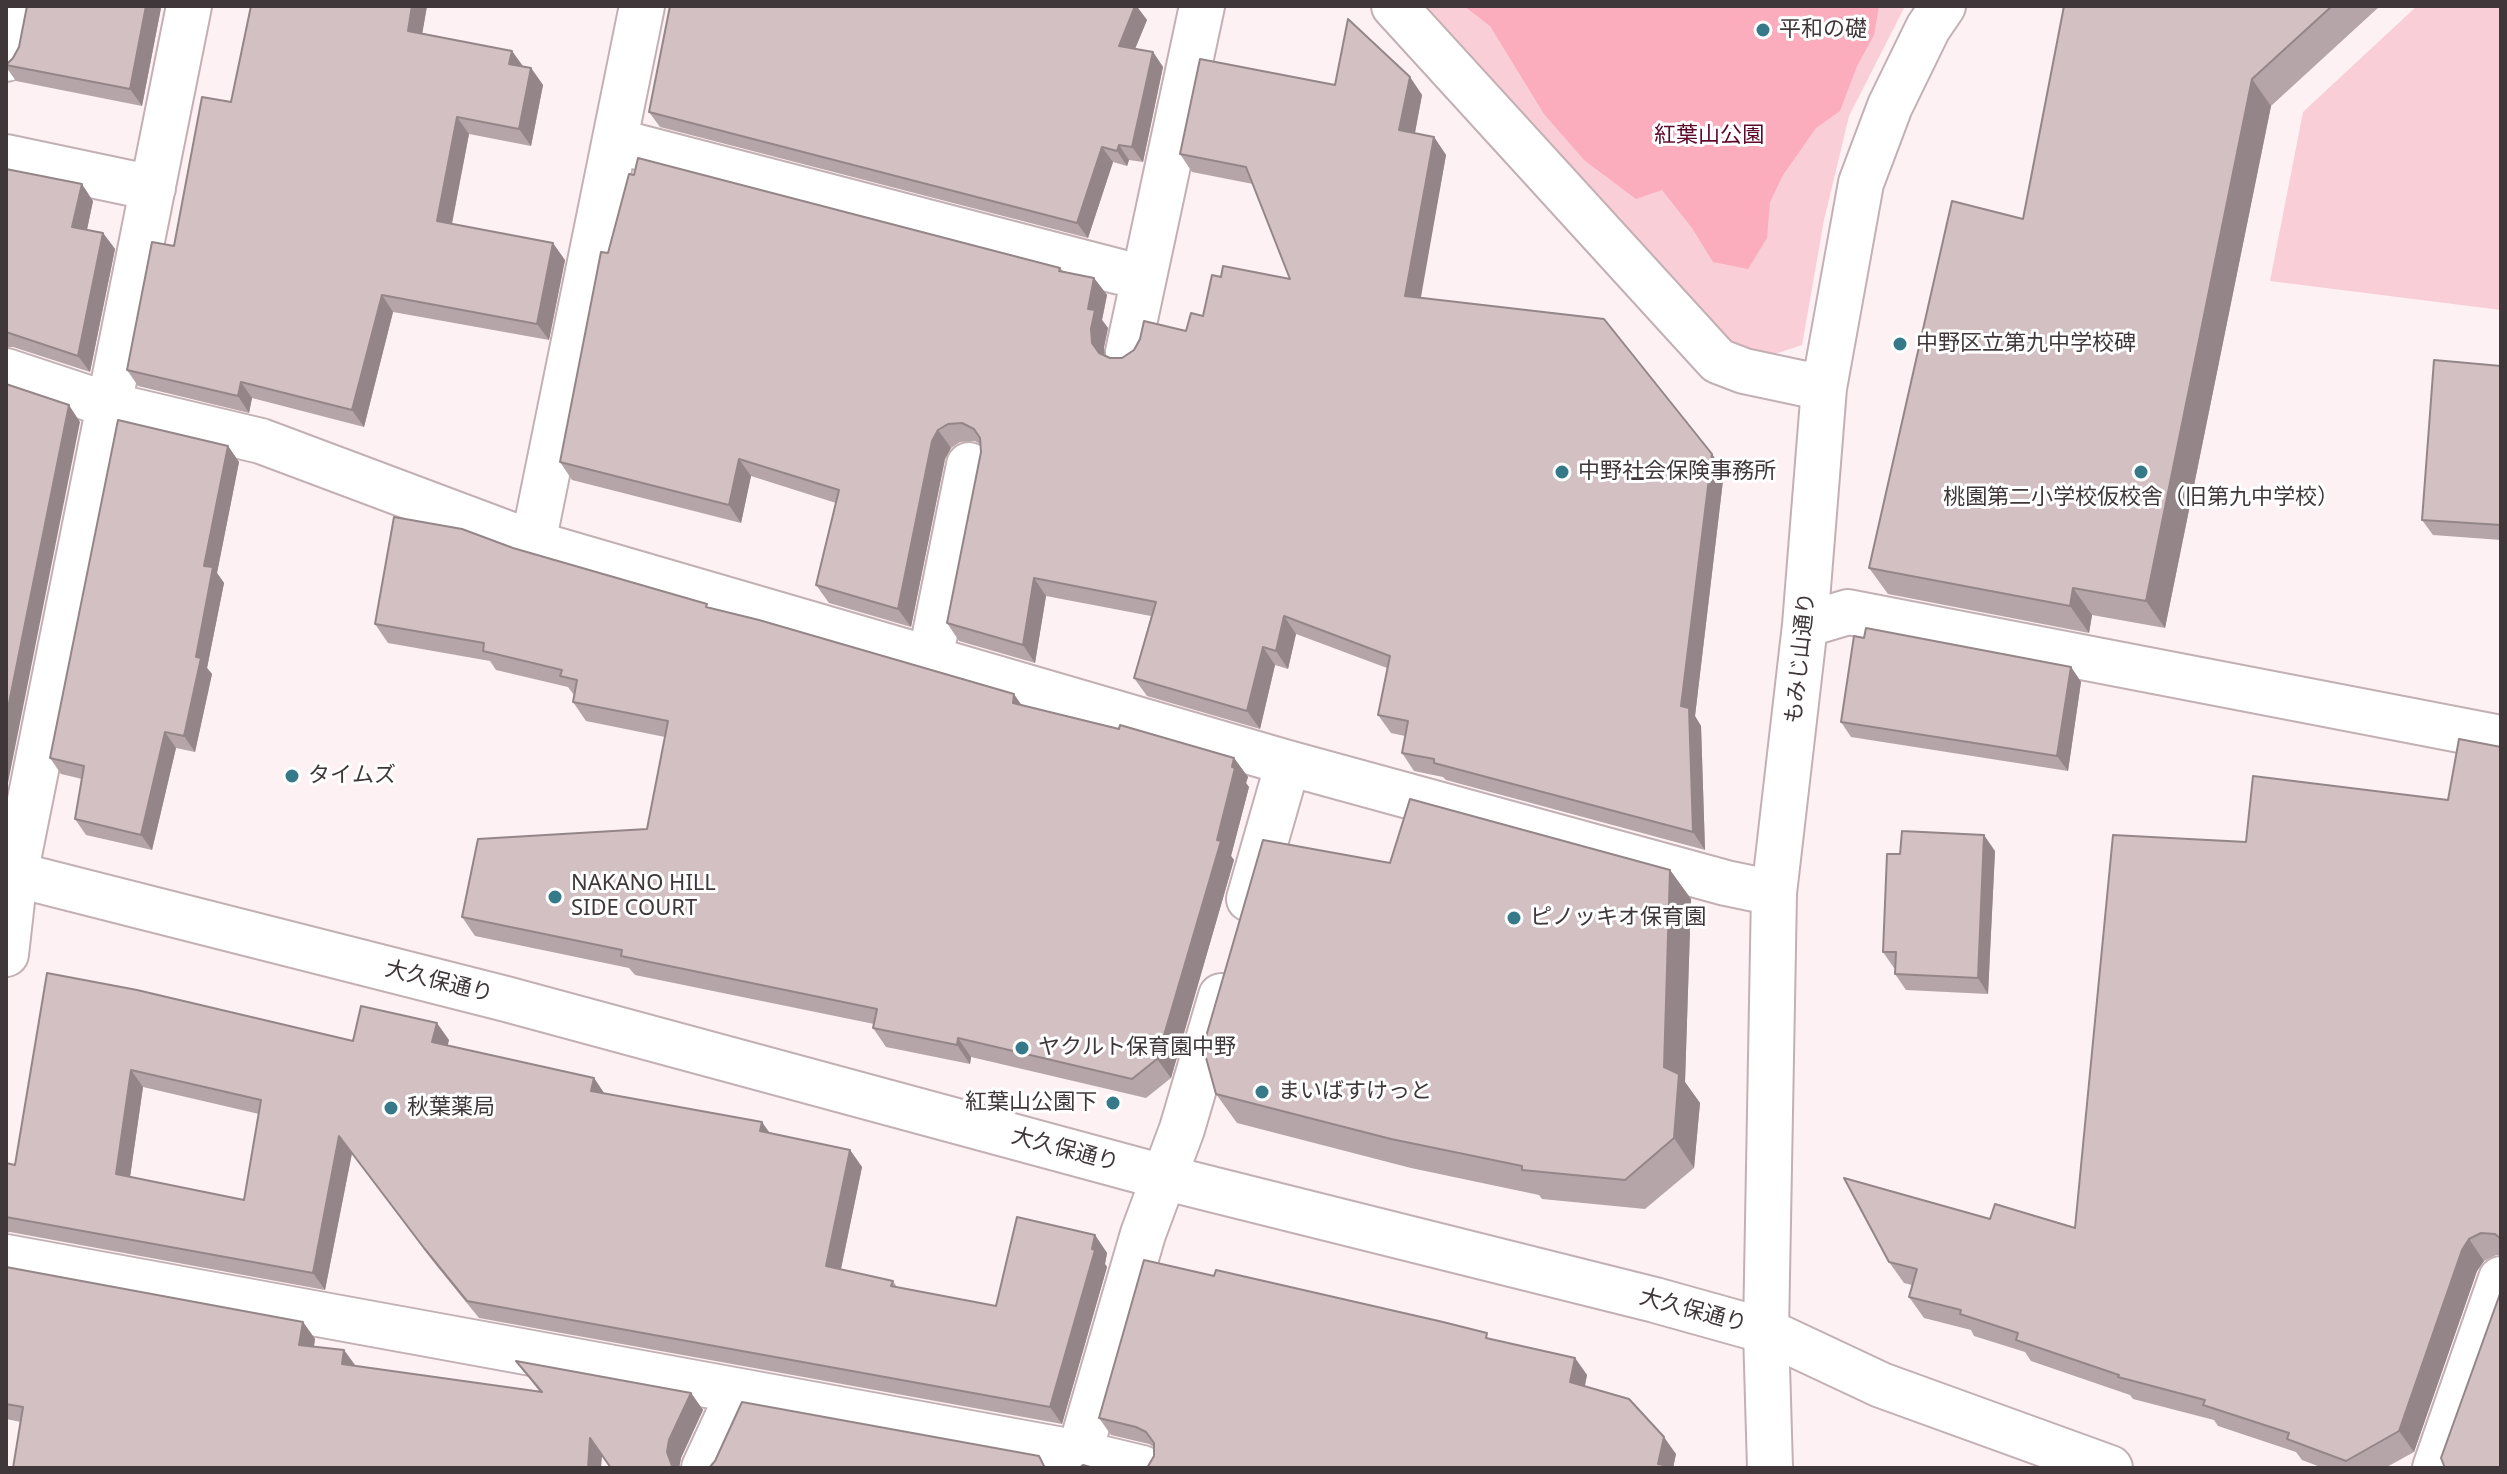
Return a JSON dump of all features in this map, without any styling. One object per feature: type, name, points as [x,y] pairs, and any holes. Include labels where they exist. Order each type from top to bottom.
[{"type":"street","points":[[6,59],[17,6]]},
{"type":"street","points":[[6,954],[10,873],[189,6]]},
{"type":"street","points":[[533,543],[642,6]]},
{"type":"street","points":[[1128,352],[1202,6]]},
{"type":"street","points":[[1394,6],[1718,361],[1744,371],[1824,388]]},
{"type":"street","name":"もみじ山通り","points":[[1770,1468],[1766,1331],[1774,893],[1805,625],[1824,388],[1861,183],[1890,106],[1928,28],[1943,6]]},
{"type":"street","points":[[615,141],[1120,272]]},
{"type":"street","points":[[6,157],[153,188]]},
{"type":"street","points":[[6,371],[109,405],[261,441],[533,543],[1288,763],[1726,883],[1774,893]]},
{"type":"street","points":[[930,659],[969,465]]},
{"type":"street","points":[[1805,625],[1848,612],[2501,738]]},
{"type":"street","points":[[1077,1460],[1143,1234],[1182,1129],[1288,763]]},
{"type":"street","name":"大久保通り","points":[[10,873],[506,999],[1163,1177],[1655,1300],[1766,1331],[1881,1385],[2110,1468]]},
{"type":"street","points":[[6,1257],[739,1392],[1077,1460],[1142,1468]]},
{"type":"street","points":[[2435,1468],[2501,1279]]},
{"type":"street","points":[[704,1468],[739,1392]]},
{"type":"green space","name":"紅葉山公園","points":[[1424,6],[1905,6],[1849,116],[1824,220],[1802,345],[1741,365]]},
{"type":"green space","name":"紅葉山公園","points":[[1464,6],[1879,6],[1874,35],[1857,66],[1840,111],[1816,128],[1783,175],[1770,202],[1767,238],[1748,269],[1713,262],[1692,228],[1662,190],[1636,199],[1584,160],[1544,114],[1490,26]]},
{"type":"green space","points":[[2417,6],[2501,6],[2501,310],[2270,281],[2303,112]]},
{"type":"building","points":[[27,6],[146,6],[130,89],[6,65],[19,47]]},
{"type":"building","points":[[251,6],[412,6],[408,31],[512,51],[509,64],[531,68],[519,129],[457,117],[437,221],[553,243],[537,324],[382,295],[352,410],[241,382],[238,396],[127,370],[152,242],[174,246],[202,97],[231,102]]},
{"type":"building","points":[[670,6],[1135,6],[1119,46],[1153,52],[1132,147],[1119,145],[1117,151],[1102,147],[1077,223],[649,112]]},
{"type":"building","points":[[2064,6],[2332,6],[2252,79],[2146,601],[2073,588],[2070,606],[1869,568],[1952,201],[2023,219]]},
{"type":"building","points":[[1348,19],[1410,77],[1399,130],[1434,137],[1405,296],[1604,319],[1712,454],[1681,706],[1689,708],[1693,832],[1434,763],[1434,759],[1402,753],[1408,721],[1378,715],[1390,656],[1284,616],[1276,651],[1263,647],[1247,711],[1134,678],[1156,602],[1034,578],[1023,645],[947,623],[981,452],[980,438],[974,429],[962,423],[948,424],[938,430],[932,441],[898,609],[816,585],[839,490],[739,459],[729,505],[560,462],[601,252],[608,253],[629,174],[634,175],[638,158],[1094,278],[1088,309],[1095,310],[1092,343],[1099,353],[1110,358],[1122,358],[1134,350],[1144,321],[1186,331],[1191,313],[1203,316],[1212,275],[1221,277],[1223,266],[1290,279],[1246,167],[1180,154],[1200,59],[1335,85]]},
{"type":"building","points":[[6,169],[82,184],[72,227],[103,233],[78,356],[6,332]]},
{"type":"building","points":[[2434,360],[2501,366],[2501,525],[2422,520]]},
{"type":"building","points":[[6,384],[69,405],[6,718]]},
{"type":"building","points":[[118,420],[228,446],[204,566],[213,567],[196,657],[201,658],[184,736],[165,732],[141,835],[75,819],[84,766],[50,758]]},
{"type":"building","points":[[394,517],[462,529],[513,548],[707,604],[706,607],[1014,694],[1013,703],[1119,729],[1120,725],[1234,758],[1232,767],[1235,768],[1217,840],[1221,841],[1157,1059],[1132,1079],[958,1038],[957,1045],[873,1028],[877,1009],[621,956],[622,950],[462,917],[478,839],[647,829],[668,721],[573,702],[577,680],[560,676],[562,670],[483,651],[484,643],[375,624]]},
{"type":"building","points":[[1866,628],[2071,667],[2057,756],[1841,722],[1854,636],[1864,638]]},
{"type":"building","points":[[2459,739],[2501,747],[2501,1239],[2495,1234],[2481,1233],[2469,1239],[2462,1250],[2399,1431],[2346,1461],[2287,1439],[2289,1433],[2203,1405],[2205,1400],[2118,1377],[2016,1340],[2018,1333],[1960,1314],[1961,1310],[1909,1297],[1917,1269],[1889,1262],[1844,1178],[1990,1219],[1995,1204],[2075,1228],[2113,835],[2246,842],[2253,776],[2448,800]]},
{"type":"building","points":[[1410,799],[1670,870],[1664,1067],[1679,1074],[1674,1138],[1625,1180],[1522,1170],[1522,1166],[1391,1139],[1216,1094],[1203,1047],[1263,840],[1390,863]]},
{"type":"building","points":[[1902,831],[1984,835],[1978,978],[1895,974],[1896,952],[1883,952],[1887,854],[1900,854]]},
{"type":"building","points":[[47,973],[137,990],[353,1041],[361,1006],[437,1023],[432,1042],[594,1078],[591,1091],[762,1122],[760,1131],[850,1150],[826,1266],[893,1281],[891,1286],[996,1306],[1017,1217],[1095,1235],[1092,1249],[1095,1250],[1050,1407],[467,1301],[339,1136],[313,1273],[6,1217],[6,1163],[15,1165]],"holes":[[[131,1070],[261,1100],[244,1200],[116,1174]]]},
{"type":"building","points":[[1144,1260],[1214,1276],[1216,1270],[1443,1322],[1487,1333],[1486,1338],[1575,1358],[1570,1382],[1629,1399],[1664,1437],[1658,1464],[1669,1468],[1147,1468],[1154,1456],[1154,1443],[1146,1432],[1099,1418]]},
{"type":"building","points":[[6,1267],[303,1322],[299,1345],[344,1350],[342,1364],[542,1392],[516,1361],[691,1393],[669,1440],[667,1452],[675,1468],[611,1468],[590,1438],[588,1468],[13,1468],[23,1407],[6,1404]]},
{"type":"building","points":[[2501,1291],[2501,1468],[2445,1468],[2441,1458]]},
{"type":"building","points":[[742,1402],[1039,1456],[1045,1468],[709,1468]]},
{"type":"place","name":"平和の礎","points":[[1763,30]]},
{"type":"place","name":"中野区立第九中学校碑","points":[[1900,344]]},
{"type":"place","name":"中野社会保険事務所","points":[[1562,472]]},
{"type":"place","name":"桃園第二小学校仮校舎（旧第九中学校）","points":[[2141,472]]},
{"type":"place","name":"タイムズ","points":[[292,776]]},
{"type":"place","name":"NAKANO HILL SIDE COURT","points":[[555,897]]},
{"type":"place","name":"ピノッキオ保育園","points":[[1514,918]]},
{"type":"place","name":"ヤクルト保育園中野","points":[[1022,1048]]},
{"type":"place","name":"まいばすけっと","points":[[1262,1092]]},
{"type":"place","name":"紅葉山公園下","points":[[1113,1103]]},
{"type":"place","name":"秋葉薬局","points":[[391,1108]]}]
